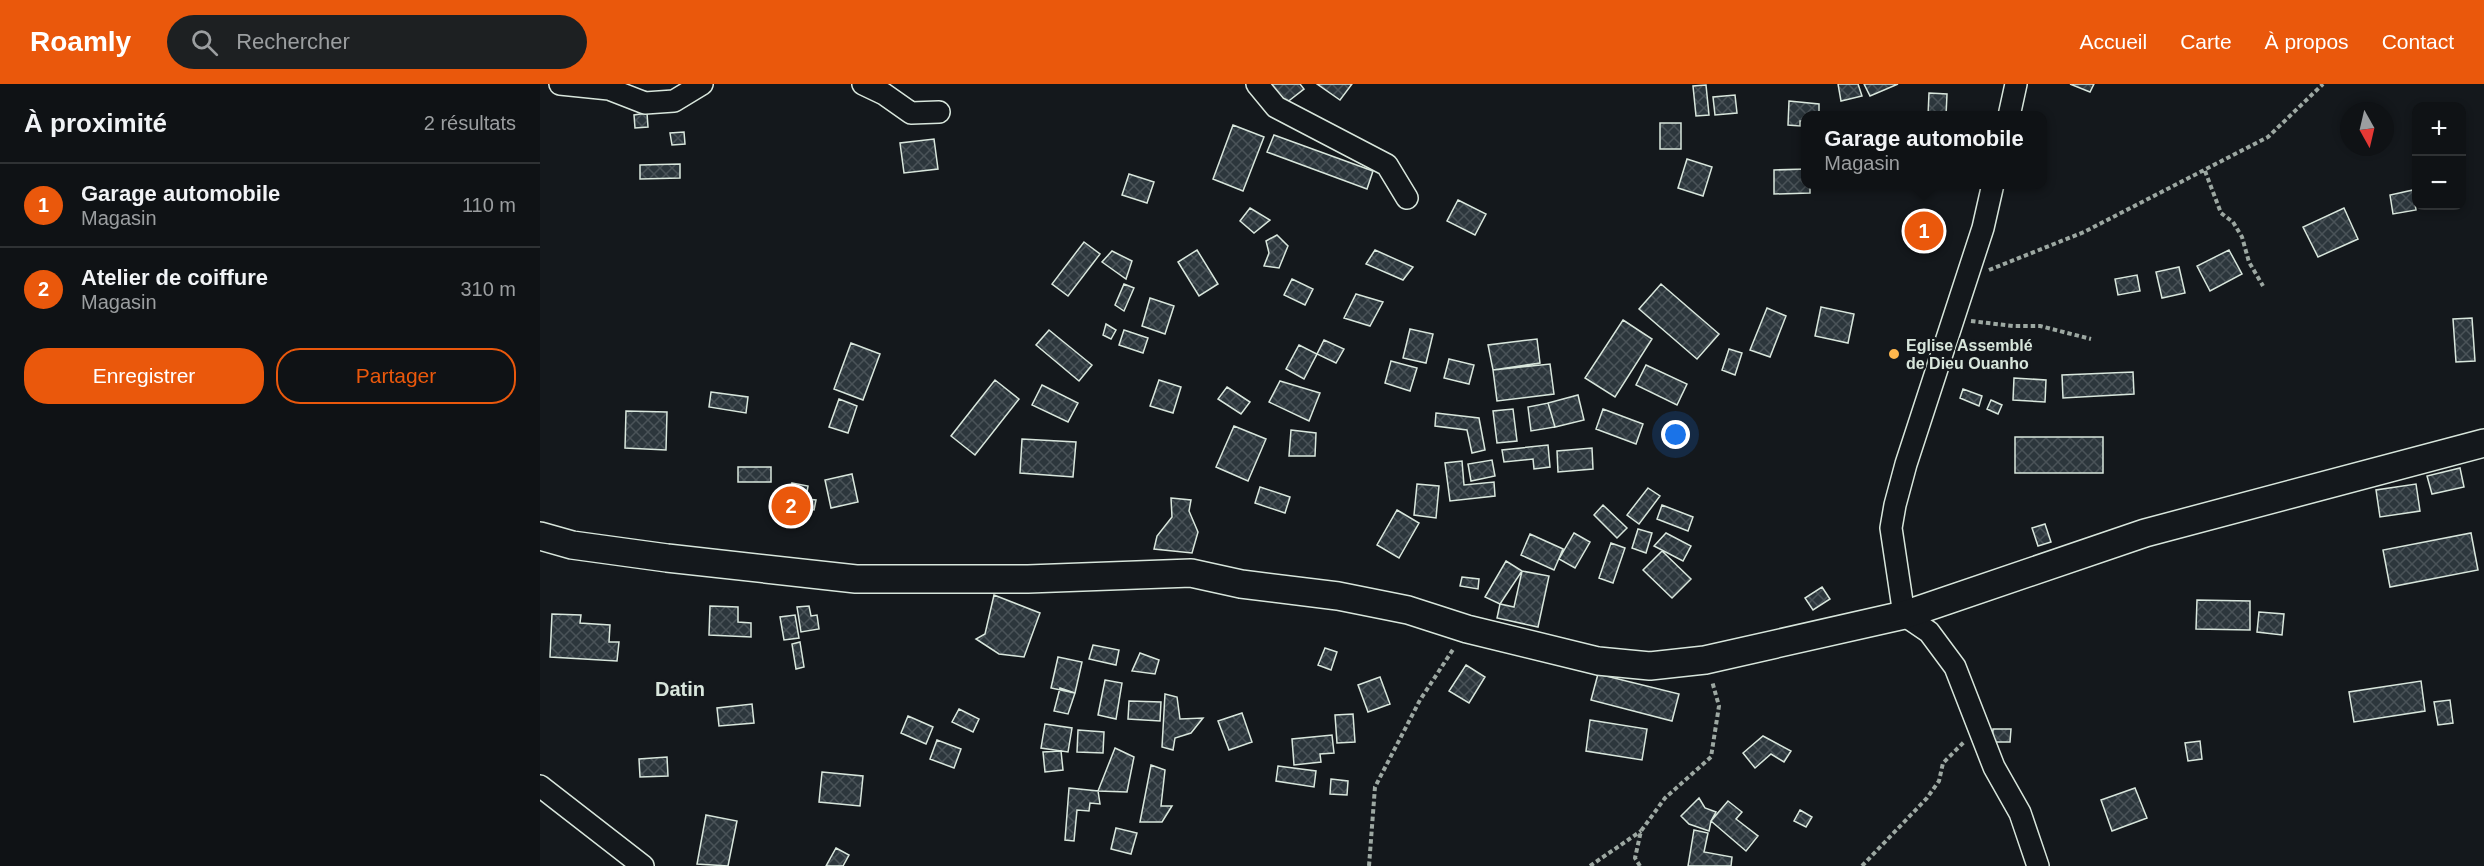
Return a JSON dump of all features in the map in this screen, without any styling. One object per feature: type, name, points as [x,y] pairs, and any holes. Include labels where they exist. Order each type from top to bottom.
[{"type":"main road","points":[[540,537],[572,545],[667,558],[856,579],[1028,579],[1191,573],[1241,584],[1338,596],[1408,610],[1467,629],[1598,661],[1650,666],[1705,660],[1904,615],[2145,533],[2484,443]]},
{"type":"street","points":[[560,84],[609,89],[645,103],[674,101],[702,84]]},
{"type":"street","points":[[863,84],[911,113],[939,112]]},
{"type":"street","points":[[1257,84],[1276,107],[1387,165],[1407,198]]},
{"type":"street","points":[[2010,111],[2016,84]]},
{"type":"street","points":[[1992,189],[1983,228],[1906,464],[1891,528],[1904,615],[1929,632],[1955,667],[1994,767],[2020,813],[2038,866]]},
{"type":"street","points":[[540,786],[643,866]]},
{"type":"path","points":[[1966,279],[2084,232],[2268,137],[2323,84]]},
{"type":"path","points":[[2205,171],[2221,213],[2233,222],[2242,237],[2249,262],[2263,286]]},
{"type":"path","points":[[1952,318],[2013,326],[2040,326],[2091,339]]},
{"type":"path","points":[[1369,866],[1376,787],[1420,700],[1467,629]]},
{"type":"path","points":[[1590,866],[1641,831],[1665,798],[1712,757],[1719,706],[1705,660]]},
{"type":"path","points":[[1862,866],[1927,798],[1939,781],[1943,763],[1978,729]]},
{"type":"path","points":[[1640,866],[1635,858],[1641,831]]},
{"type":"building","points":[[1271,84],[1300,84],[1304,89],[1286,103]]},
{"type":"building","points":[[1317,84],[1352,84],[1340,100]]},
{"type":"building","points":[[1838,84],[1858,84],[1862,96],[1841,101]]},
{"type":"building","points":[[1864,84],[1898,84],[1870,96]]},
{"type":"building","points":[[2070,84],[2094,84],[2090,92]]},
{"type":"building","points":[[1706,85],[1709,115],[1696,116],[1693,86]]},
{"type":"building","points":[[1929,93],[1947,94],[1946,111],[1928,111]]},
{"type":"building","points":[[1735,95],[1737,113],[1715,115],[1713,97]]},
{"type":"building","points":[[1789,101],[1819,104],[1819,111],[1801,111],[1800,126],[1788,125]]},
{"type":"building","points":[[647,113],[648,127],[635,128],[634,115]]},
{"type":"building","points":[[1660,123],[1681,123],[1681,149],[1660,149]]},
{"type":"building","points":[[1233,125],[1264,137],[1243,191],[1213,179]]},
{"type":"building","points":[[684,132],[685,144],[672,145],[670,133]]},
{"type":"building","points":[[1274,135],[1373,171],[1367,189],[1267,152]]},
{"type":"building","points":[[934,139],[938,169],[904,173],[900,143]]},
{"type":"building","points":[[1687,159],[1712,167],[1703,196],[1678,188]]},
{"type":"building","points":[[680,164],[680,178],[640,179],[640,165]]},
{"type":"building","points":[[1801,169],[1801,189],[1810,189],[1810,193],[1774,194],[1774,170]]},
{"type":"building","points":[[1129,174],[1154,182],[1147,203],[1122,195]]},
{"type":"building","points":[[2412,190],[2412,210],[2416,210],[2393,214],[2390,195]]},
{"type":"building","points":[[1458,200],[1486,214],[1475,235],[1447,221]]},
{"type":"building","points":[[1250,208],[1270,220],[1254,233],[1240,221]]},
{"type":"building","points":[[2344,208],[2358,239],[2318,257],[2303,227]]},
{"type":"building","points":[[1277,235],[1288,246],[1279,268],[1264,266],[1269,253],[1266,241]]},
{"type":"building","points":[[1084,242],[1100,254],[1068,296],[1052,284]]},
{"type":"building","points":[[1197,250],[1218,284],[1199,296],[1178,262]]},
{"type":"building","points":[[1375,250],[1413,267],[1403,280],[1366,264]]},
{"type":"building","points":[[2229,250],[2242,274],[2210,291],[2197,266]]},
{"type":"building","points":[[1112,251],[1132,261],[1126,279],[1102,262]]},
{"type":"building","points":[[2179,267],[2185,293],[2162,298],[2156,272]]},
{"type":"building","points":[[2137,275],[2140,291],[2118,295],[2115,279]]},
{"type":"building","points":[[1292,279],[1313,289],[1305,305],[1284,295]]},
{"type":"building","points":[[1124,284],[1134,288],[1124,311],[1115,305]]},
{"type":"building","points":[[1661,284],[1719,334],[1697,359],[1639,309]]},
{"type":"building","points":[[1356,294],[1383,302],[1370,326],[1344,318]]},
{"type":"building","points":[[1150,298],[1174,306],[1165,334],[1142,326]]},
{"type":"building","points":[[1821,307],[1854,314],[1848,343],[1815,336]]},
{"type":"building","points":[[1767,308],[1786,316],[1770,357],[1750,350]]},
{"type":"building","points":[[2472,318],[2475,361],[2456,362],[2453,319]]},
{"type":"building","points":[[1623,320],[1652,339],[1615,397],[1585,378]]},
{"type":"building","points":[[1106,324],[1116,330],[1111,339],[1103,335]]},
{"type":"building","points":[[1410,329],[1433,334],[1426,363],[1403,358]]},
{"type":"building","points":[[1049,330],[1092,365],[1079,381],[1036,345]]},
{"type":"building","points":[[1124,330],[1148,338],[1143,353],[1119,345]]},
{"type":"building","points":[[1537,339],[1540,363],[1493,370],[1488,345]]},
{"type":"building","points":[[1324,340],[1344,349],[1336,363],[1317,354]]},
{"type":"building","points":[[851,343],[880,354],[863,400],[834,389]]},
{"type":"building","points":[[1299,345],[1317,354],[1304,379],[1286,369]]},
{"type":"building","points":[[1729,349],[1742,353],[1735,375],[1722,370]]},
{"type":"building","points":[[1449,359],[1474,365],[1469,384],[1444,378]]},
{"type":"building","points":[[1391,361],[1417,368],[1410,391],[1385,383]]},
{"type":"building","points":[[1550,364],[1554,394],[1497,401],[1493,370]]},
{"type":"building","points":[[1646,365],[1687,384],[1677,405],[1636,385]]},
{"type":"building","points":[[2133,372],[2134,394],[2063,398],[2062,375]]},
{"type":"building","points":[[2014,378],[2046,380],[2045,402],[2013,400]]},
{"type":"building","points":[[995,380],[1019,399],[975,455],[951,436]]},
{"type":"building","points":[[1159,380],[1181,387],[1173,413],[1150,406]]},
{"type":"building","points":[[1280,381],[1320,393],[1309,421],[1269,402]]},
{"type":"building","points":[[1042,385],[1078,403],[1068,422],[1032,405]]},
{"type":"building","points":[[1227,387],[1250,402],[1241,414],[1218,399]]},
{"type":"building","points":[[1963,389],[1982,396],[1979,406],[1960,398]]},
{"type":"building","points":[[711,392],[748,397],[746,413],[709,407]]},
{"type":"building","points":[[1578,395],[1584,420],[1555,427],[1548,403]]},
{"type":"building","points":[[839,399],[857,406],[848,433],[829,427]]},
{"type":"building","points":[[1991,400],[2002,405],[1998,414],[1987,409]]},
{"type":"building","points":[[1548,403],[1555,427],[1531,431],[1528,407]]},
{"type":"building","points":[[1513,409],[1517,441],[1497,443],[1493,411]]},
{"type":"building","points":[[1603,409],[1643,424],[1636,444],[1596,429]]},
{"type":"building","points":[[626,411],[667,412],[666,450],[625,448]]},
{"type":"building","points":[[1436,413],[1479,418],[1485,450],[1472,453],[1467,430],[1435,426]]},
{"type":"building","points":[[1234,426],[1266,439],[1248,481],[1216,467]]},
{"type":"building","points":[[1291,430],[1316,433],[1315,456],[1289,456]]},
{"type":"building","points":[[2015,437],[2103,437],[2103,473],[2015,473]]},
{"type":"building","points":[[1022,439],[1076,442],[1073,477],[1020,473]]},
{"type":"building","points":[[1548,445],[1550,467],[1534,469],[1533,459],[1504,462],[1502,450]]},
{"type":"building","points":[[1592,448],[1593,469],[1558,472],[1557,451]]},
{"type":"building","points":[[1492,460],[1495,476],[1471,481],[1468,464]]},
{"type":"building","points":[[1462,461],[1464,485],[1494,482],[1495,496],[1450,501],[1445,463]]},
{"type":"building","points":[[738,467],[771,467],[771,482],[738,482]]},
{"type":"building","points":[[2460,468],[2464,487],[2432,494],[2427,476]]},
{"type":"building","points":[[852,474],[858,502],[831,508],[825,480]]},
{"type":"building","points":[[792,483],[808,486],[806,499],[816,500],[814,510],[789,506]]},
{"type":"building","points":[[1417,484],[1439,486],[1436,518],[1414,515]]},
{"type":"building","points":[[2416,484],[2420,511],[2380,517],[2376,490]]},
{"type":"building","points":[[1260,487],[1290,497],[1285,513],[1255,503]]},
{"type":"building","points":[[1648,488],[1660,496],[1639,524],[1627,515]]},
{"type":"building","points":[[1171,498],[1191,500],[1189,511],[1198,532],[1192,553],[1154,549],[1157,536],[1172,517]]},
{"type":"building","points":[[1603,505],[1627,528],[1617,538],[1594,515]]},
{"type":"building","points":[[1662,505],[1693,517],[1688,531],[1657,519]]},
{"type":"building","points":[[1397,510],[1419,523],[1399,558],[1377,545]]},
{"type":"building","points":[[2045,524],[2051,542],[2038,546],[2032,528]]},
{"type":"building","points":[[1638,529],[1652,533],[1646,553],[1632,548]]},
{"type":"building","points":[[1574,533],[1590,542],[1575,568],[1559,559]]},
{"type":"building","points":[[1666,533],[1691,546],[1683,561],[1654,546]]},
{"type":"building","points":[[2471,533],[2478,570],[2390,587],[2383,550]]},
{"type":"building","points":[[1530,534],[1563,549],[1554,570],[1521,555]]},
{"type":"building","points":[[1611,543],[1625,548],[1613,583],[1599,578]]},
{"type":"building","points":[[1662,551],[1691,579],[1672,598],[1643,570]]},
{"type":"building","points":[[1506,561],[1522,571],[1500,604],[1485,597]]},
{"type":"building","points":[[1522,571],[1549,576],[1538,627],[1497,618],[1500,604],[1514,607]]},
{"type":"building","points":[[1462,577],[1479,579],[1478,589],[1460,586]]},
{"type":"building","points":[[1822,587],[1830,599],[1813,610],[1805,598]]},
{"type":"building","points":[[994,595],[1040,613],[1024,657],[999,654],[976,639],[985,634]]},
{"type":"building","points":[[2197,600],[2250,601],[2250,630],[2196,629]]},
{"type":"building","points":[[710,606],[738,607],[738,622],[751,623],[751,637],[709,635]]},
{"type":"building","points":[[809,606],[811,616],[817,615],[819,629],[801,632],[797,607]]},
{"type":"building","points":[[2259,612],[2284,614],[2282,635],[2257,632]]},
{"type":"building","points":[[552,614],[581,615],[580,623],[610,625],[609,642],[619,642],[617,661],[550,657]]},
{"type":"building","points":[[795,615],[799,638],[784,640],[780,617]]},
{"type":"building","points":[[800,642],[804,667],[796,669],[792,644]]},
{"type":"building","points":[[1093,645],[1119,650],[1116,665],[1089,659]]},
{"type":"building","points":[[1325,648],[1337,652],[1331,670],[1318,665]]},
{"type":"building","points":[[1140,653],[1159,660],[1155,674],[1132,671]]},
{"type":"building","points":[[1058,657],[1082,662],[1075,693],[1051,688]]},
{"type":"building","points":[[1466,665],[1485,677],[1469,703],[1449,691]]},
{"type":"building","points":[[1598,674],[1679,694],[1672,721],[1591,700]]},
{"type":"building","points":[[1380,677],[1390,704],[1368,712],[1358,685]]},
{"type":"building","points":[[1105,680],[1122,683],[1116,719],[1098,715]]},
{"type":"building","points":[[2421,681],[2425,711],[2354,722],[2349,692]]},
{"type":"building","points":[[1060,688],[1075,693],[1068,714],[1054,711]]},
{"type":"building","points":[[1165,694],[1177,697],[1180,719],[1203,718],[1191,733],[1175,738],[1173,750],[1162,747]]},
{"type":"building","points":[[2450,700],[2453,723],[2438,725],[2434,702]]},
{"type":"building","points":[[1129,701],[1161,702],[1160,721],[1128,719]]},
{"type":"building","points":[[752,704],[754,723],[719,726],[717,708]]},
{"type":"building","points":[[959,709],[979,719],[973,732],[952,722]]},
{"type":"building","points":[[1242,713],[1252,742],[1229,750],[1218,721]]},
{"type":"building","points":[[1353,714],[1355,742],[1337,743],[1335,715]]},
{"type":"building","points":[[908,716],[933,727],[926,744],[901,733]]},
{"type":"building","points":[[1590,720],[1647,729],[1642,760],[1586,751]]},
{"type":"building","points":[[1045,724],[1072,728],[1068,752],[1041,748]]},
{"type":"building","points":[[1993,729],[2011,729],[2010,742],[1992,742]]},
{"type":"building","points":[[1078,730],[1104,732],[1103,753],[1077,752]]},
{"type":"building","points":[[1332,735],[1334,753],[1320,754],[1321,762],[1294,765],[1292,739]]},
{"type":"building","points":[[1763,736],[1791,751],[1784,762],[1771,754],[1755,768],[1743,753]]},
{"type":"building","points":[[937,740],[961,749],[954,768],[930,759]]},
{"type":"building","points":[[2200,741],[2202,759],[2188,761],[2185,743]]},
{"type":"building","points":[[1115,748],[1134,757],[1127,792],[1098,791]]},
{"type":"building","points":[[1061,751],[1063,770],[1045,772],[1043,752]]},
{"type":"building","points":[[667,757],[668,776],[640,777],[639,759]]},
{"type":"building","points":[[1151,765],[1165,770],[1161,806],[1172,806],[1162,822],[1140,822]]},
{"type":"building","points":[[1278,766],[1316,771],[1314,787],[1276,781]]},
{"type":"building","points":[[822,772],[863,776],[860,806],[819,802]]},
{"type":"building","points":[[1331,779],[1348,781],[1347,795],[1330,794]]},
{"type":"building","points":[[1069,788],[1098,791],[1100,804],[1090,803],[1089,811],[1077,810],[1074,841],[1065,840]]},
{"type":"building","points":[[2135,788],[2147,818],[2112,831],[2101,800]]},
{"type":"building","points":[[1699,798],[1705,808],[1716,812],[1709,831],[1689,824],[1681,816]]},
{"type":"building","points":[[1728,801],[1742,812],[1736,819],[1758,836],[1746,851],[1711,821]]},
{"type":"building","points":[[1800,810],[1812,817],[1806,827],[1794,821]]},
{"type":"building","points":[[706,815],[737,821],[728,866],[697,864]]},
{"type":"building","points":[[1116,828],[1137,833],[1131,854],[1111,849]]},
{"type":"building","points":[[1694,830],[1708,833],[1704,852],[1732,857],[1731,866],[1688,866]]},
{"type":"building","points":[[836,848],[849,855],[843,866],[826,866]]},
{"type":"place","name":"Garage automobile","points":[[1924,231]]},
{"type":"place","name":"Eglise Assemblé de Dieu Ouanho","points":[[1894,354]]},
{"type":"place","name":"Atelier de coiffure","points":[[791,506]]},
{"type":"district","name":"Datin","points":[[680,689]]}]
